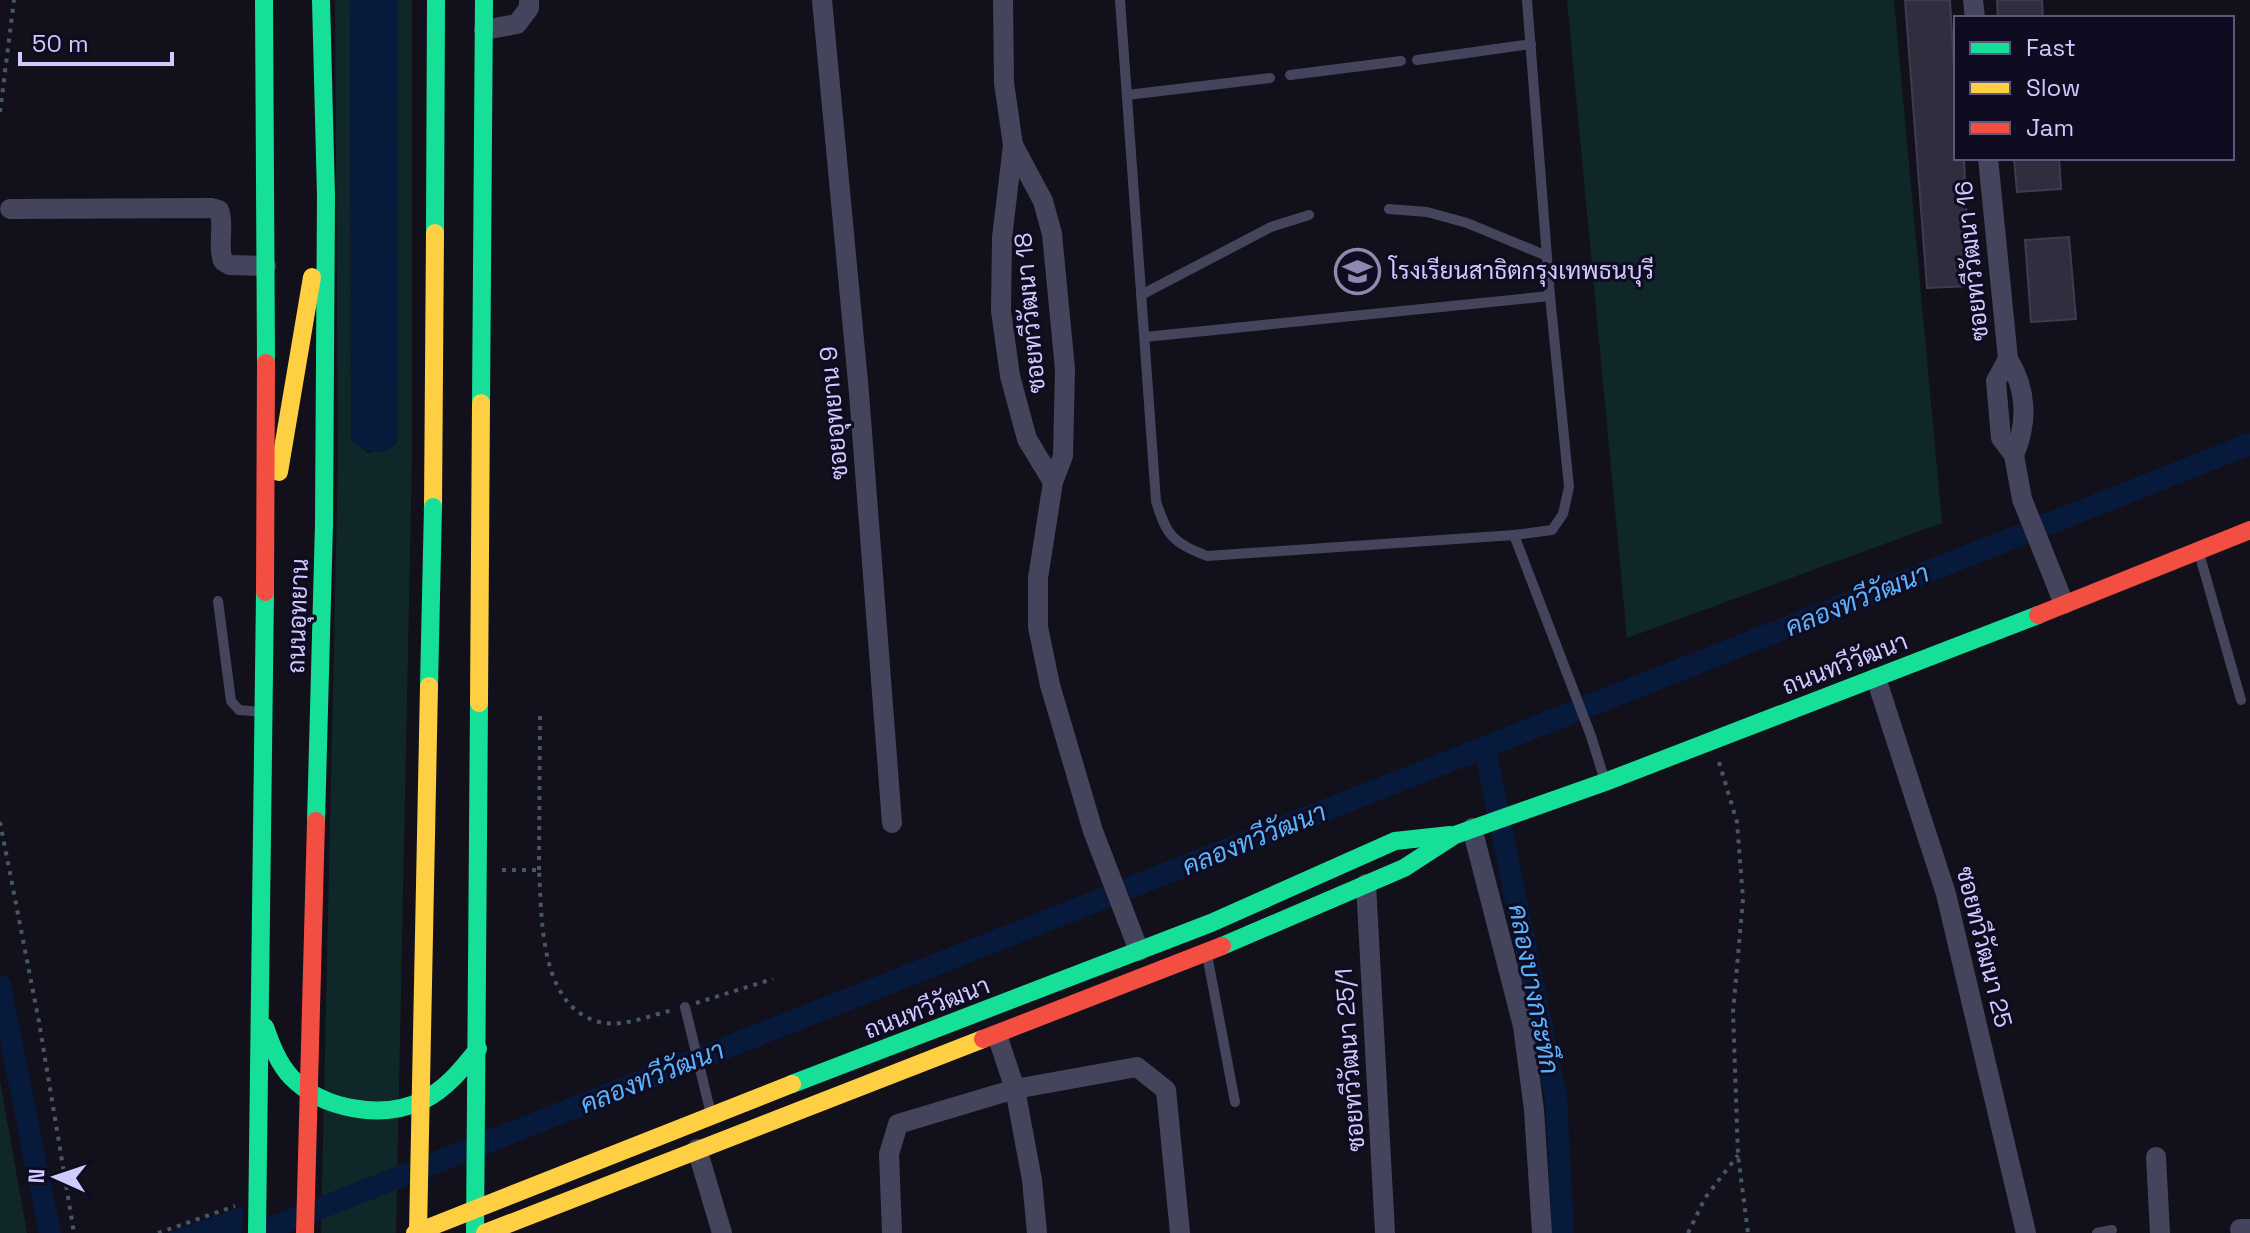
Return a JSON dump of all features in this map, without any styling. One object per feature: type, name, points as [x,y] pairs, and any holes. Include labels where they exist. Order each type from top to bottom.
[{"type":"main road","name":"ถนนอุทยาน","points":[[257,1233],[262,1019],[265,556],[264,0]]},
{"type":"main road","name":"ถนนอุทยาน","points":[[305,1233],[324,524],[326,196],[321,0]]},
{"type":"main road","points":[[416,1233],[433,507],[436,0]]},
{"type":"main road","points":[[475,1233],[484,0]]},
{"type":"main road","points":[[265,556],[326,196]]},
{"type":"main road","name":"ถนนทวีวัฒนา","points":[[416,1233],[474,1201],[712,1116],[1211,923],[1395,841],[1472,828],[1605,782],[2250,530]]},
{"type":"main road","name":"ถนนทวีวัฒนา","points":[[485,1233],[1207,953],[1404,868],[1472,828]]},
{"type":"main road","points":[[262,1019],[271,1047],[296,1082],[333,1105],[374,1113],[404,1108],[439,1090],[455,1077],[478,1049]]},
{"type":"street","points":[[484,30],[517,24],[529,8],[529,0]]},
{"type":"street","name":"ซอยอุทยาน 9","points":[[822,0],[859,393],[892,823]]},
{"type":"street","name":"ซอยทวีวัฒนา 18","points":[[1003,0],[1004,83],[1013,145],[1002,238],[1001,311],[1010,376],[1027,439],[1053,482]]},
{"type":"street","name":"ซอยทวีวัฒนา 18","points":[[1013,145],[1043,201],[1052,234],[1065,369],[1063,456],[1053,482],[1038,578],[1038,627],[1050,685],[1093,831],[1139,951]]},
{"type":"street","name":"ซอยทวีวัฒนา 16","points":[[1988,160],[2008,359],[1996,381],[2001,438],[2014,455],[2022,499],[2064,604]]},
{"type":"street","points":[[10,209],[212,208],[219,210],[221,216],[220,254],[223,261],[230,265],[266,266]]},
{"type":"street","name":"ซอยทวีวัฒนา 25","points":[[1876,678],[1946,894],[2026,1233]]},
{"type":"street","points":[[1472,828],[1523,1026],[1534,1110],[1542,1233]]},
{"type":"street","name":"ซอยทวีวัฒนา 25/1","points":[[1366,884],[1385,1233]]},
{"type":"street","points":[[997,1035],[1015,1089],[1032,1180],[1037,1233]]},
{"type":"street","points":[[892,1233],[889,1154],[898,1124],[1015,1089],[1137,1067],[1166,1090],[1180,1233]]},
{"type":"street","points":[[697,1149],[722,1233]]},
{"type":"street","points":[[2156,1157],[2160,1233]]},
{"type":"lane","points":[[1120,0],[1156,501],[1164,527],[1181,546],[1207,556],[1514,535],[1552,530],[1563,514],[1569,487],[1550,296],[1527,0]]},
{"type":"lane","points":[[1417,60],[1531,44]]},
{"type":"lane","points":[[1290,75],[1401,61]]},
{"type":"lane","points":[[1127,95],[1270,78]]},
{"type":"lane","points":[[1389,209],[1427,212],[1467,223],[1547,256]]},
{"type":"lane","points":[[1141,295],[1271,227],[1309,215]]},
{"type":"lane","points":[[1145,337],[1550,296]]},
{"type":"lane","points":[[1514,535],[1591,736],[1605,782]]},
{"type":"lane","points":[[2198,551],[2241,700]]},
{"type":"lane","points":[[218,601],[231,701],[239,710],[264,712]]},
{"type":"lane","points":[[1207,953],[1235,1102]]},
{"type":"lane","points":[[685,1007],[712,1116]]},
{"type":"lane","points":[[2097,1233],[2112,1230]]},
{"type":"path","points":[[0,112],[14,0]]},
{"type":"path","points":[[540,710],[539,870],[543,941],[555,982],[575,1010],[599,1022],[617,1023],[685,1007],[773,979]]},
{"type":"path","points":[[1713,741],[1737,822],[1743,899],[1733,1012],[1738,1155],[1748,1233]]},
{"type":"path","points":[[0,822],[39,1022],[74,1233]]},
{"type":"path","points":[[479,870],[539,870]]},
{"type":"path","points":[[1688,1233],[1705,1198],[1738,1155]]},
{"type":"path","points":[[158,1233],[235,1206]]},
{"type":"green space","points":[[335,0],[350,0],[351,440],[368,453],[392,448],[397,0],[412,0],[412,458],[396,1233],[321,1233],[338,459]]},
{"type":"green space","points":[[1567,0],[1894,0],[1942,523],[1627,638]]},
{"type":"green space","points":[[0,1081],[27,1233],[0,1233]]},
{"type":"water","points":[[350,0],[397,0],[398,441],[381,452],[362,449],[351,440]]},
{"type":"water","points":[[244,1206],[241,1233],[167,1233]]},
{"type":"building","points":[[1905,0],[1950,0],[1954,160],[1964,160],[1970,286],[1927,288]]},
{"type":"building","points":[[1997,0],[2042,0],[2043,16],[1998,16]]},
{"type":"building","points":[[2014,160],[2059,160],[2061,189],[2017,192]]},
{"type":"building","points":[[2069,237],[2076,319],[2031,322],[2025,240]]},
{"type":"waterway","name":"คลองทวีวัฒนา","points":[[258,1233],[2250,444]]},
{"type":"waterway","name":"คลองบางกระทึก","points":[[1485,748],[1556,1098],[1563,1233]]},
{"type":"waterway","points":[[0,986],[50,1233]]},
{"type":"traffic: fast","points":[[264,0],[266,363]]},
{"type":"traffic: fast","points":[[321,0],[326,196],[324,524]]},
{"type":"traffic: fast","points":[[435,233],[436,0]]},
{"type":"traffic: fast","points":[[481,403],[484,0]]},
{"type":"traffic: fast","points":[[429,686],[433,507]]},
{"type":"traffic: fast","points":[[316,821],[324,524]]},
{"type":"traffic: fast","points":[[257,1233],[265,592]]},
{"type":"traffic: fast","points":[[1222,946],[1404,868],[1455,835],[1605,782],[2038,615]]},
{"type":"traffic: fast","points":[[475,1233],[479,703]]},
{"type":"traffic: fast","points":[[792,1084],[1211,923],[1395,841],[1450,835]]},
{"type":"traffic: fast","points":[[265,1027],[286,1072],[304,1088],[336,1104],[372,1110],[408,1106],[424,1100],[447,1084],[478,1049]]},
{"type":"traffic: slow","points":[[433,507],[435,233]]},
{"type":"traffic: slow","points":[[279,472],[312,277]]},
{"type":"traffic: slow","points":[[479,703],[481,403]]},
{"type":"traffic: slow","points":[[418,1233],[429,686]]},
{"type":"traffic: slow","points":[[485,1233],[983,1039]]},
{"type":"traffic: slow","points":[[415,1233],[792,1084]]},
{"type":"traffic: jam","points":[[265,592],[266,363]]},
{"type":"traffic: jam","points":[[2038,615],[2250,530]]},
{"type":"traffic: jam","points":[[305,1233],[316,821]]},
{"type":"traffic: jam","points":[[983,1039],[1222,946]]},
{"type":"place","name":"โรงเรียนสาธิตกรุงเทพธนบุรี","points":[[1358,271]]}]
